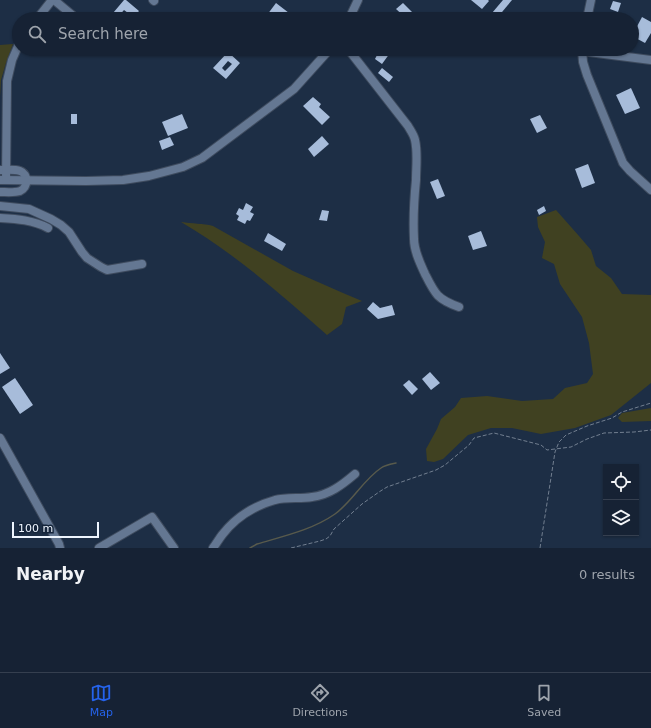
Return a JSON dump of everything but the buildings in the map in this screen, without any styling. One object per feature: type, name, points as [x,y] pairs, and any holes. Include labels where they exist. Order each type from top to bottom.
[{"type":"street","points":[[43,12],[53,0],[68,12]]},
{"type":"street","points":[[352,12],[358,0]]},
{"type":"street","points":[[588,12],[591,0]]},
{"type":"street","points":[[14,56],[7,81],[3,180],[86,181],[123,180],[149,176],[183,167],[202,158],[294,89],[324,56]]},
{"type":"street","points":[[353,56],[413,134],[417,162],[414,206],[414,241],[420,262],[434,292],[444,301],[459,307]]},
{"type":"street","points":[[582,56],[587,75],[623,163],[651,190]]},
{"type":"street","points":[[623,56],[651,60]]},
{"type":"street","points":[[0,192],[21,191],[27,180],[24,174],[20,171],[3,170]]},
{"type":"street","points":[[0,206],[38,212],[61,225],[69,232],[87,258],[101,268],[107,270],[142,264]]},
{"type":"street","points":[[0,218],[16,218],[39,223],[48,228]]},
{"type":"street","points":[[0,438],[60,548]]},
{"type":"street","points":[[213,548],[220,537],[240,517],[251,510],[277,500],[321,495],[335,489],[355,474]]},
{"type":"street","points":[[99,548],[152,517],[174,548]]},
{"type":"path","points":[[540,548],[558,442],[566,435],[587,426],[612,418],[622,412],[651,403]]},
{"type":"path","points":[[291,548],[326,539],[330,536],[334,529],[362,504],[379,492],[387,487],[436,470],[445,465],[469,445],[474,438],[494,433],[541,445],[548,450],[571,447],[604,433],[651,430]]},
{"type":"green space","points":[[12,44],[1,80],[0,97],[0,45]]},
{"type":"green space","points":[[556,210],[591,250],[596,266],[611,278],[622,294],[651,295],[651,383],[611,415],[575,428],[541,434],[512,428],[491,428],[468,435],[443,459],[434,462],[427,461],[426,449],[441,419],[455,407],[461,398],[487,396],[522,401],[553,399],[565,388],[587,383],[593,374],[589,343],[582,317],[560,284],[554,264],[542,258],[545,242],[538,227],[537,217]]},
{"type":"green space","points":[[181,222],[213,226],[293,271],[362,301],[346,307],[342,324],[327,335],[275,289],[220,247]]},
{"type":"green space","points":[[651,408],[651,421],[622,422],[618,418],[622,413]]},
{"type":"waterway","points":[[250,548],[257,544],[287,535],[326,520],[341,509],[369,478],[381,468],[396,463]]}]
